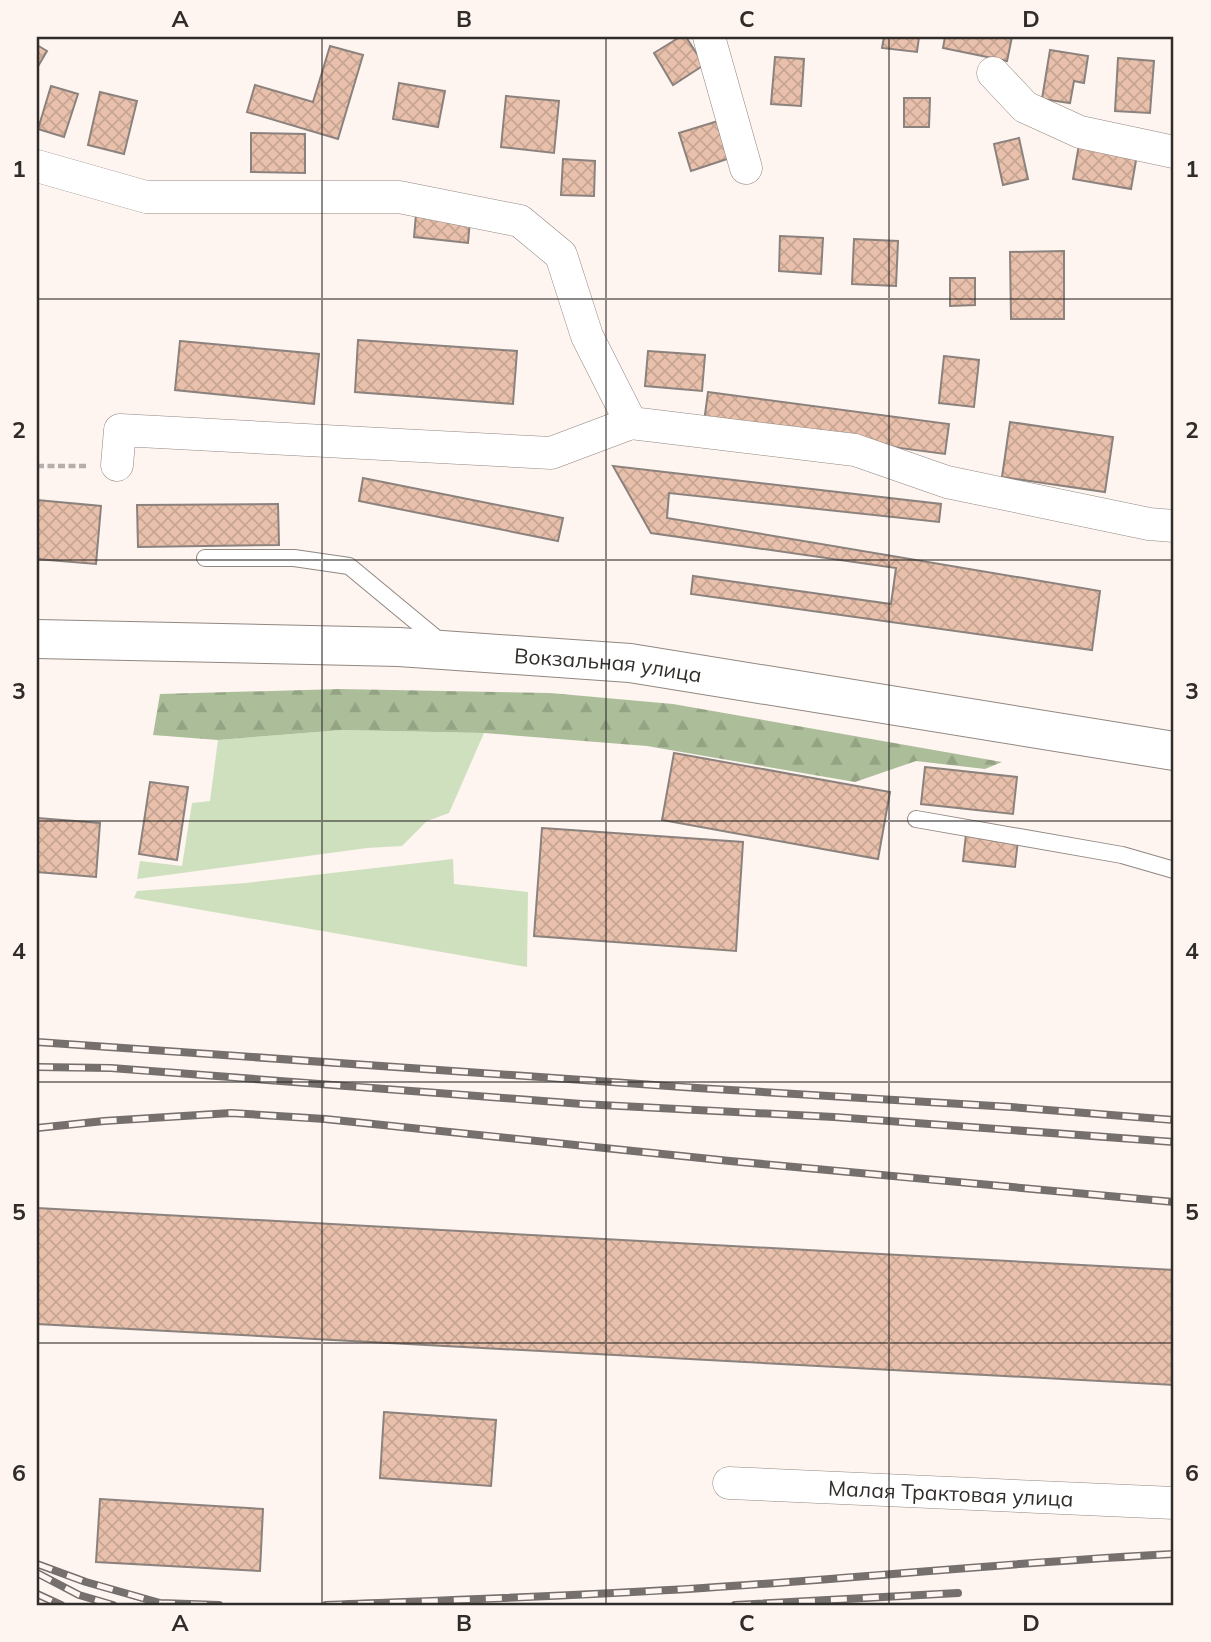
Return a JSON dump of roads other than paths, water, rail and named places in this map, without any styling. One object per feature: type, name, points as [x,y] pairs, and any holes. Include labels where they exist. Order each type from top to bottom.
[{"type":"street","points":[[709,37],[746,168]]},
{"type":"street","points":[[993,73],[1025,107],[1080,132],[1174,152]]},
{"type":"street","points":[[37,166],[146,197],[399,197],[520,221],[561,255],[587,336],[631,423]]},
{"type":"street","points":[[117,465],[120,430],[551,453],[631,423],[855,450],[947,482],[1149,524],[1174,526]]},
{"type":"street","name":"Вокзальная улица","points":[[37,639],[399,647],[630,663],[1174,751]]},
{"type":"street","name":"Малая Трактовая улица","points":[[729,1483],[1174,1503]]},
{"type":"lane","points":[[205,558],[294,558],[349,566],[452,651]]},
{"type":"lane","points":[[916,819],[1122,855],[1174,870]]},
{"type":"railway","points":[[37,1042],[1174,1120]]},
{"type":"railway","points":[[37,1067],[111,1068],[582,1104],[834,1117],[1174,1142]]},
{"type":"railway","points":[[37,1128],[231,1113],[325,1119],[730,1161],[1174,1202]]},
{"type":"railway","points":[[326,1605],[703,1588],[1174,1554]]},
{"type":"railway","points":[[37,1564],[86,1582],[160,1603],[219,1605]]},
{"type":"railway","points":[[37,1573],[79,1595],[113,1605]]},
{"type":"railway","points":[[735,1605],[958,1593]]},
{"type":"railway","points":[[37,1594],[61,1605]]}]
